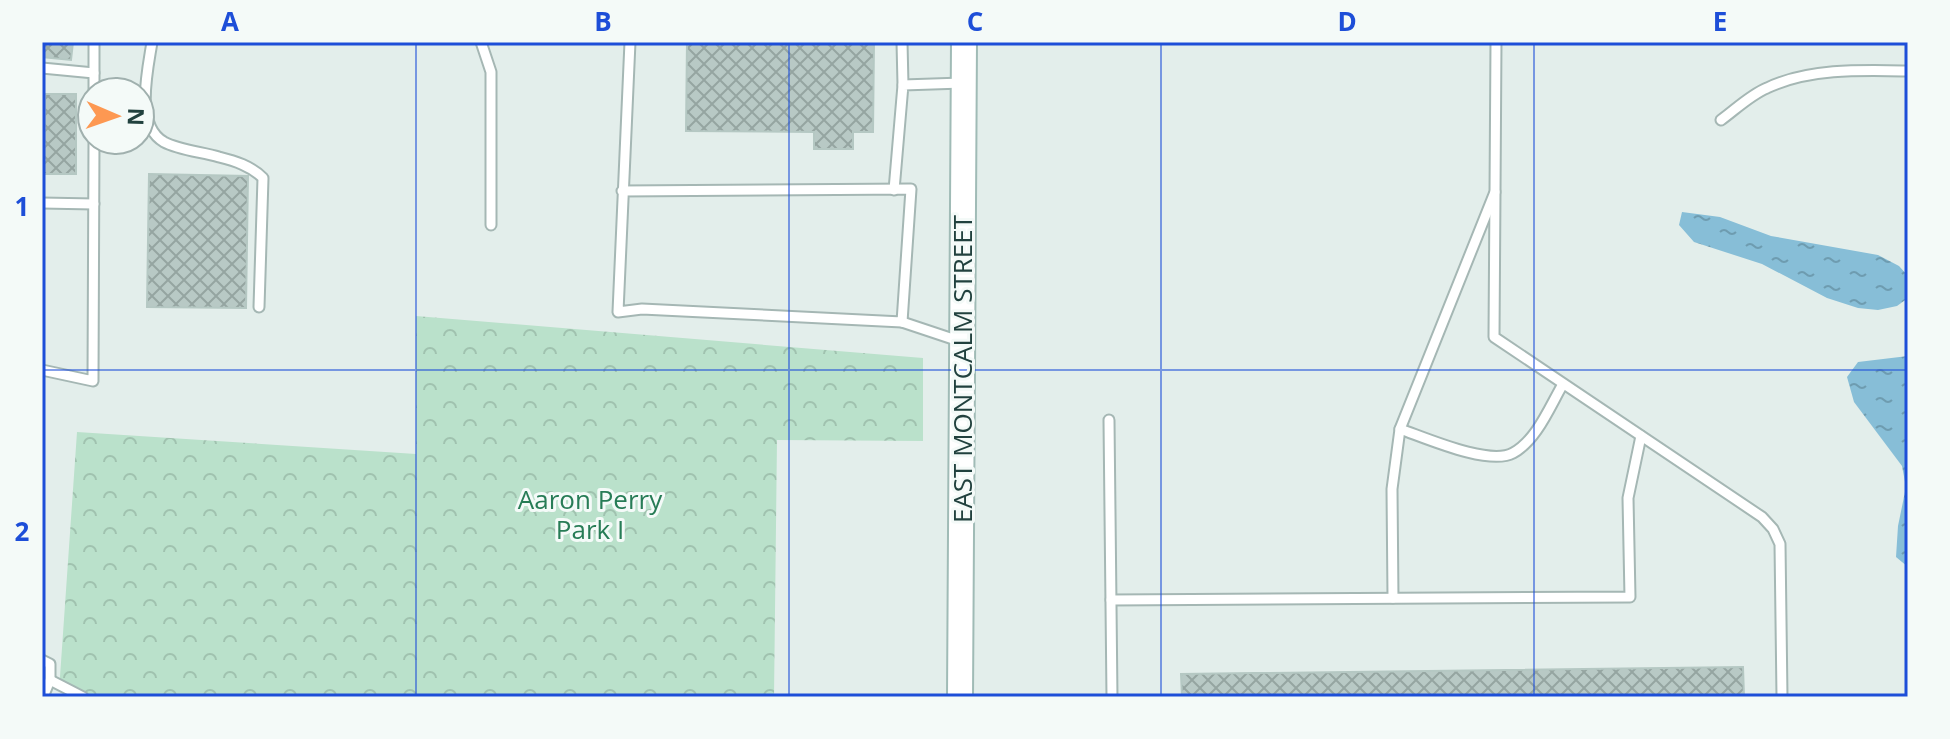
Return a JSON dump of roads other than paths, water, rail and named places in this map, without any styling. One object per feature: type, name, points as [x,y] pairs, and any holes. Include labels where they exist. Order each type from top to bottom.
[{"type":"main road","name":"EAST MONTCALM STREET","points":[[960,697],[964,42]]},
{"type":"lane","points":[[42,68],[94,73],[94,42]]},
{"type":"lane","points":[[152,42],[146,93],[148,123],[163,141],[230,160],[255,170],[263,178],[259,307]]},
{"type":"lane","points":[[481,42],[491,72],[491,225]]},
{"type":"lane","points":[[630,42],[618,312],[642,309],[902,322],[962,342]]},
{"type":"lane","points":[[894,190],[903,85],[902,42]]},
{"type":"lane","points":[[1496,42],[1494,337],[1762,517],[1773,529],[1780,544],[1782,697]]},
{"type":"lane","points":[[1721,120],[1765,88],[1798,78],[1858,70],[1908,71]]},
{"type":"lane","points":[[903,85],[964,83]]},
{"type":"lane","points":[[42,370],[93,381],[94,156]]},
{"type":"lane","points":[[622,191],[911,189],[902,322]]},
{"type":"lane","points":[[1393,598],[1392,489],[1400,429],[1495,192]]},
{"type":"lane","points":[[42,203],[94,204]]},
{"type":"lane","points":[[1400,429],[1484,457],[1512,454],[1533,434],[1563,384]]},
{"type":"lane","points":[[1109,420],[1112,697]]},
{"type":"lane","points":[[1111,600],[1630,597],[1628,498],[1641,436]]},
{"type":"lane","points":[[42,660],[50,664],[50,680],[43,697]]},
{"type":"lane","points":[[50,680],[83,697]]},
{"type":"water","points":[[1682,212],[1720,217],[1771,236],[1878,255],[1899,266],[1908,276],[1908,298],[1897,306],[1878,310],[1858,308],[1827,298],[1762,264],[1694,242],[1679,225]]},
{"type":"water","points":[[1908,356],[1908,567],[1896,557],[1898,526],[1906,487],[1902,466],[1854,402],[1847,377],[1858,362]]},
{"type":"park label","name":"Aaron Perry Park I","points":[[590,514]]}]
